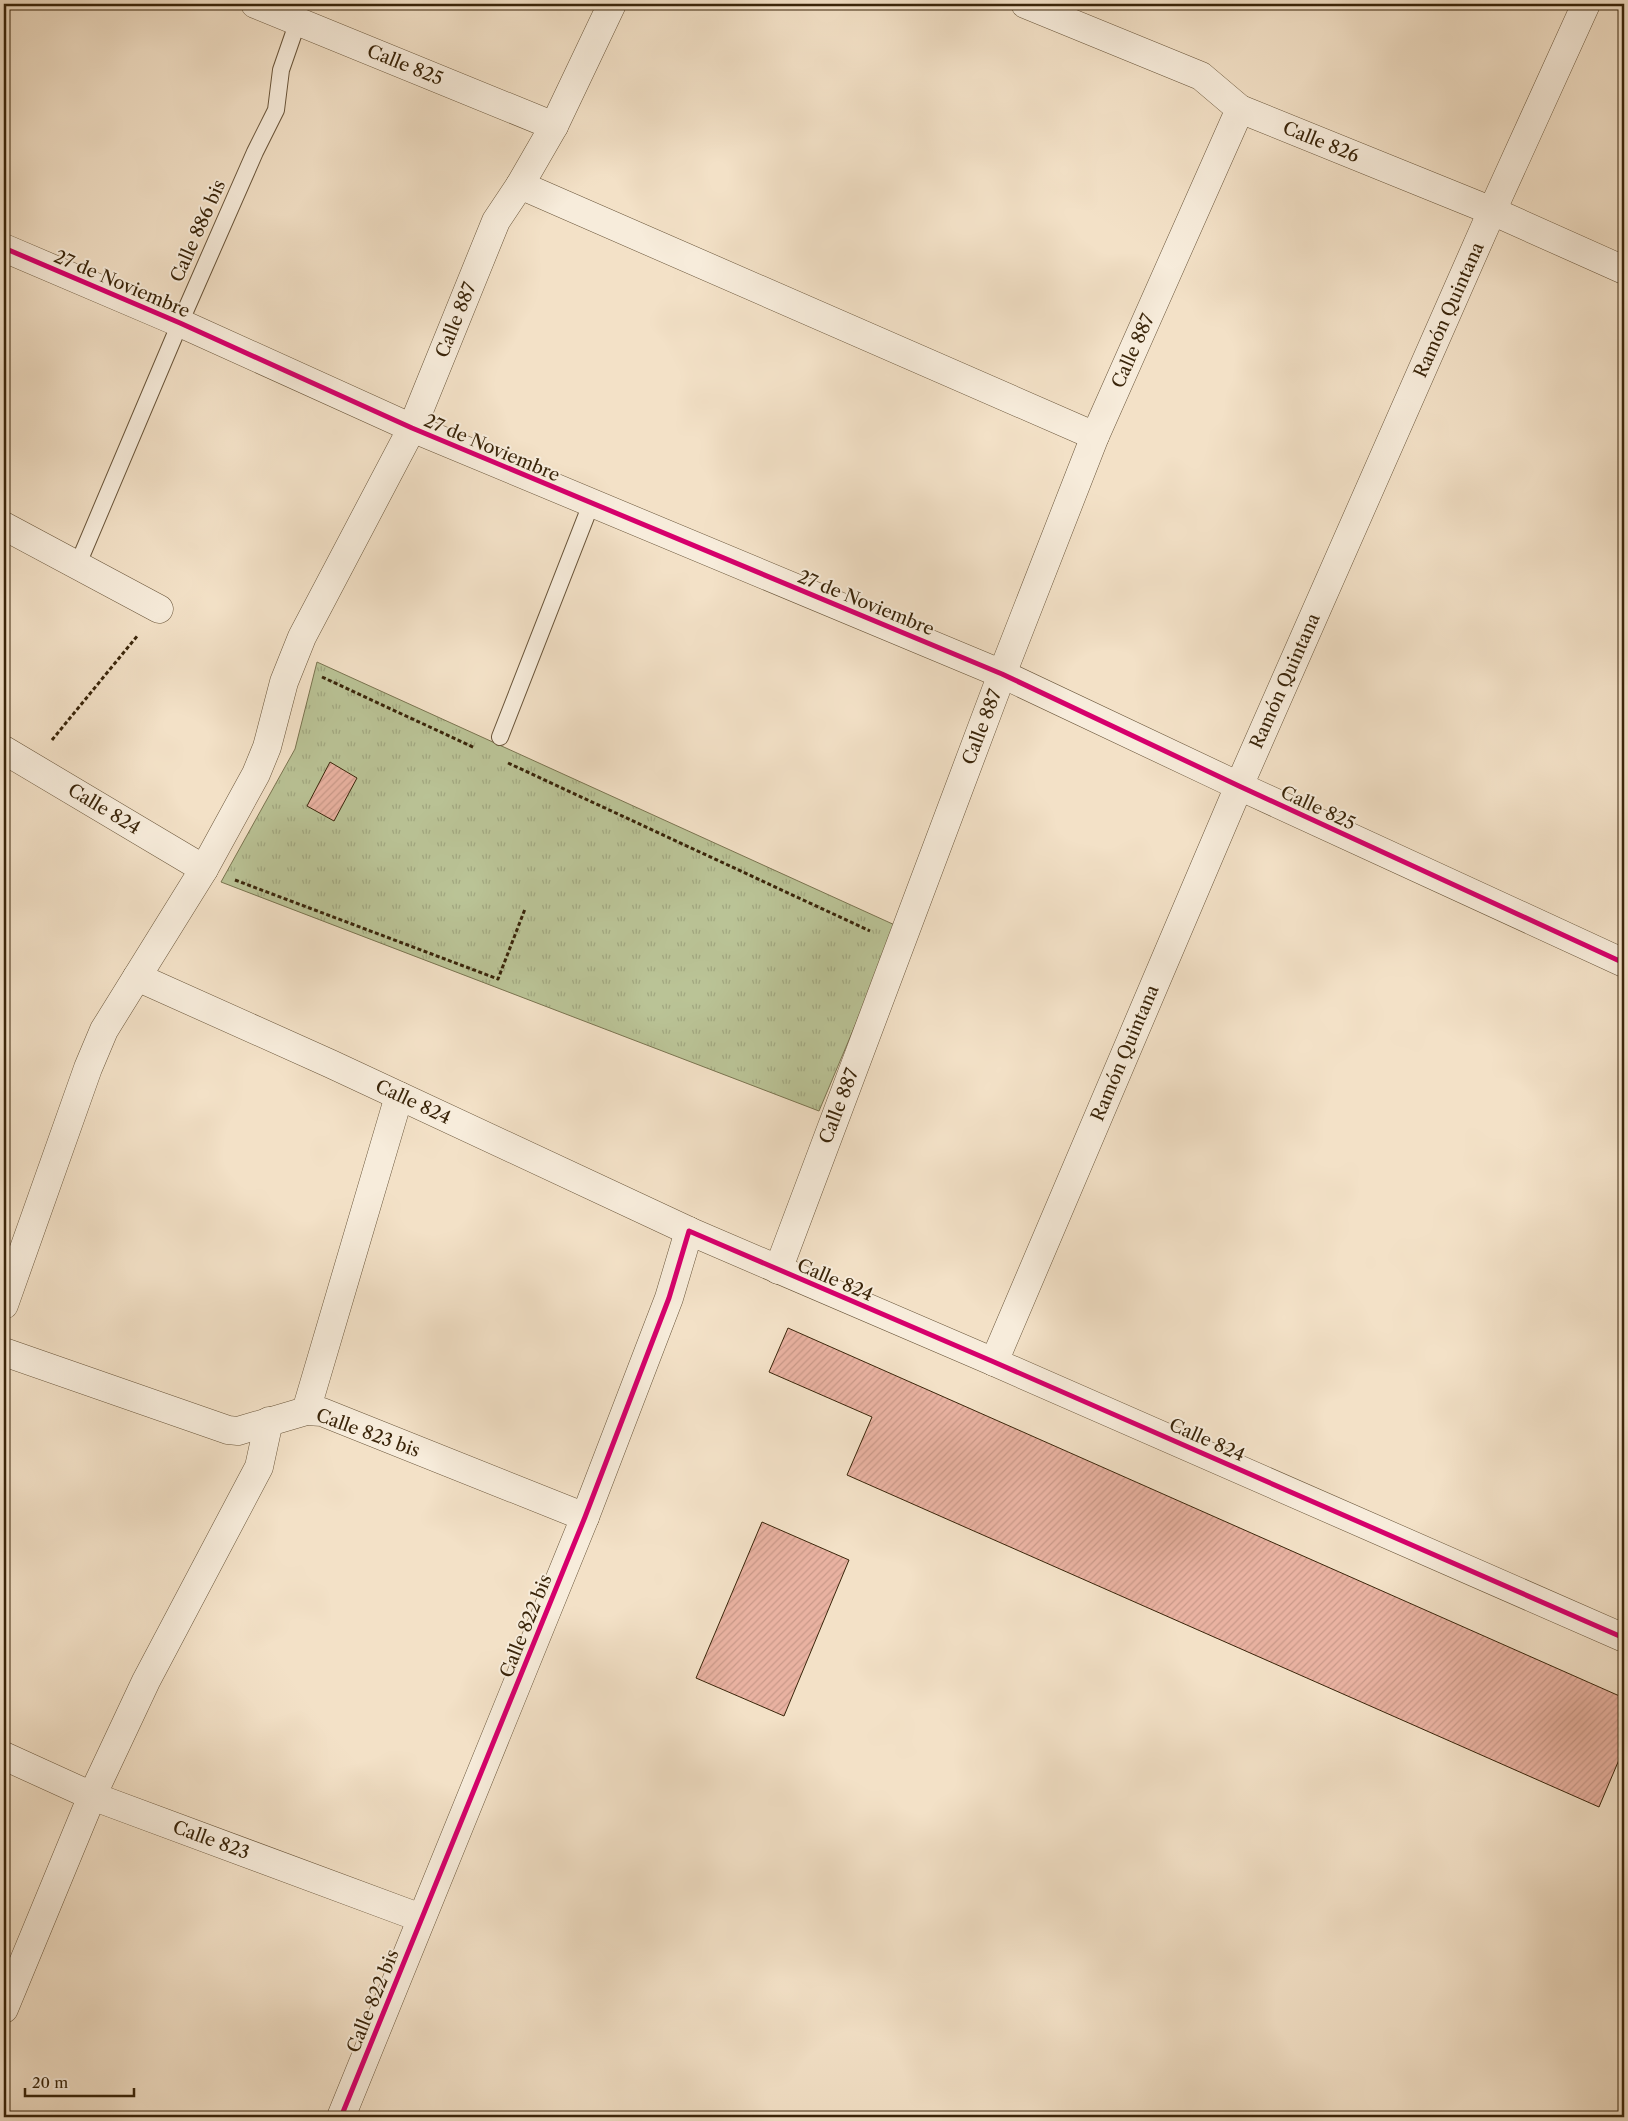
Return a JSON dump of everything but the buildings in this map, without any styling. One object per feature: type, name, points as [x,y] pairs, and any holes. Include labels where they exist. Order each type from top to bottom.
[{"type":"street","name":"Calle 825","points":[[255,4],[554,126]]},
{"type":"street","name":"Calle 887","points":[[4,1304],[88,1068],[104,1030],[204,869],[256,774],[267,747],[284,682],[302,638],[412,428],[496,221],[520,185],[554,126],[612,4]]},
{"type":"street","name":"Calle 826","points":[[1025,4],[1200,76],[1240,109],[1492,211],[1624,270]]},
{"type":"street","name":"Ramón Quintana","points":[[994,1362],[1239,786],[1492,211],[1586,4]]},
{"type":"street","name":"Calle 887","points":[[778,1270],[1002,674],[1096,436],[1240,109]]},
{"type":"street","points":[[520,185],[1096,436]]},
{"type":"street","name":"27 de Noviembre","points":[[4,248],[180,323],[412,428],[1002,674]]},
{"type":"street","points":[[4,526],[160,609]]},
{"type":"street","name":"Calle 825","points":[[1002,674],[1239,786],[1624,963]]},
{"type":"street","name":"Calle 824","points":[[4,750],[204,869]]},
{"type":"street","name":"Calle 824","points":[[137,976],[689,1231]]},
{"type":"street","points":[[306,1411],[399,1096]]},
{"type":"street","points":[[689,1231],[778,1270]]},
{"type":"street","name":"Calle 822 bis","points":[[341,2117],[420,1918],[585,1517],[669,1298],[689,1231]]},
{"type":"street","name":"Calle 824","points":[[778,1270],[994,1362],[1624,1638]]},
{"type":"street","name":"Calle 823 bis","points":[[4,1352],[228,1430],[238,1431],[306,1411],[322,1412],[585,1517]]},
{"type":"street","points":[[4,2009],[92,1796],[146,1681],[259,1467],[269,1421]]},
{"type":"street","name":"Calle 823","points":[[4,1756],[92,1796],[420,1918]]},
{"type":"lane","name":"Calle 886 bis","points":[[78,564],[180,323],[255,152],[276,110],[281,70],[298,21]]},
{"type":"lane","points":[[500,737],[591,504]]},
{"type":"path","points":[[30,766],[160,609]]},
{"type":"path","points":[[292,663],[480,750]]},
{"type":"path","points":[[507,762],[900,945]]},
{"type":"path","points":[[204,869],[498,979],[526,909]]},
{"type":"green space","points":[[317,662],[897,926],[819,1111],[221,882],[295,749]]},
{"type":"cycle path","points":[[4,248],[180,323],[412,428],[1002,674],[1239,786],[1624,963]]},
{"type":"cycle path","points":[[341,2117],[585,1517],[669,1298],[689,1231],[994,1362],[1624,1638]]}]
